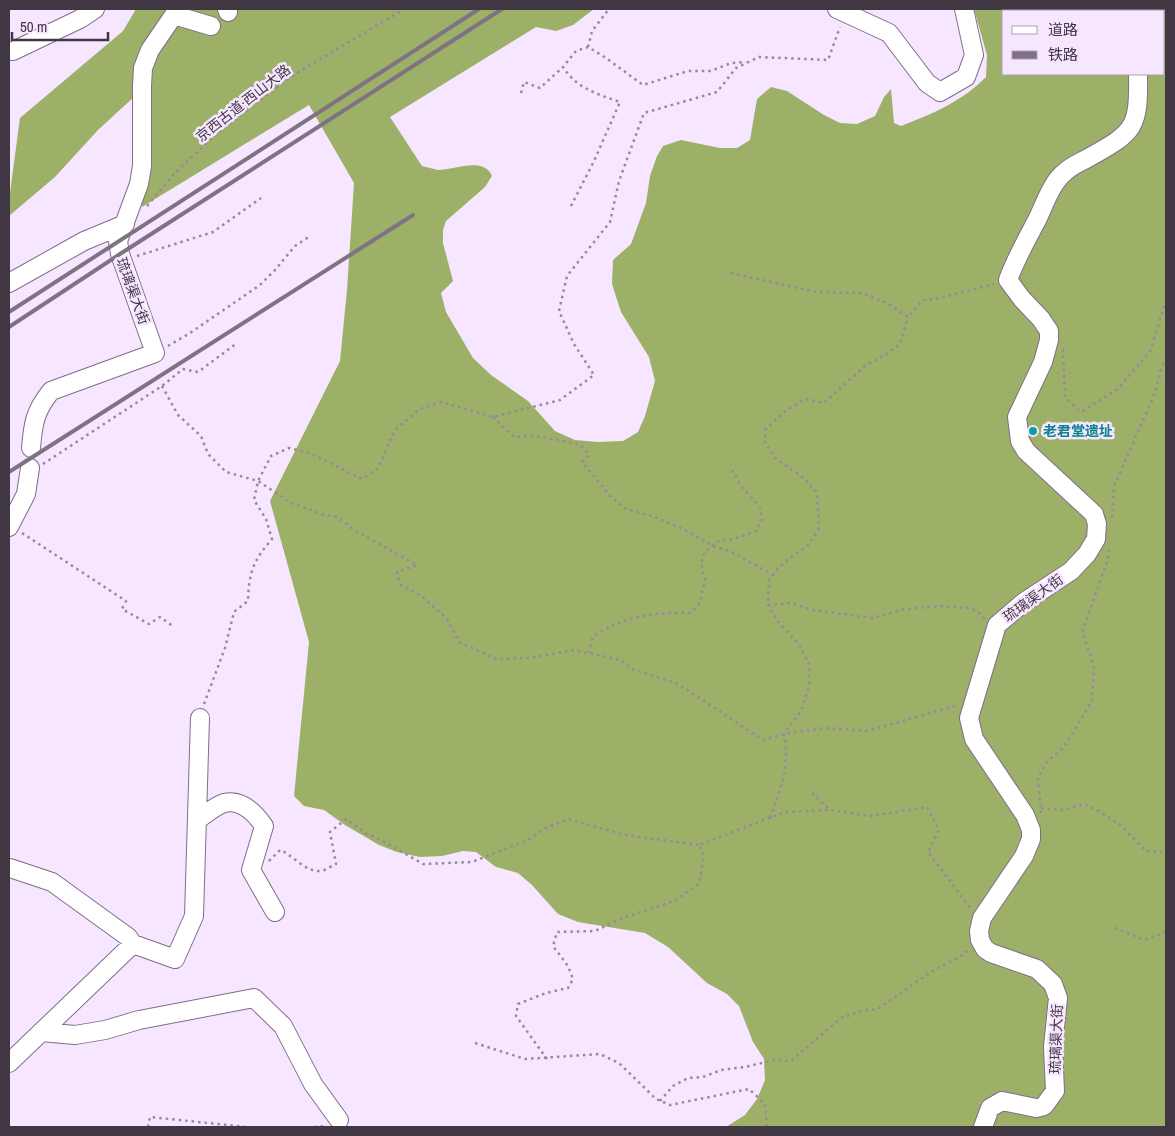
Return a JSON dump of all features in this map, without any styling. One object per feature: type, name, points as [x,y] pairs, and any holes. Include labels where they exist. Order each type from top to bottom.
[{"type":"street","points":[[13,51],[80,19],[95,9]]},
{"type":"street","points":[[841,10],[889,33],[906,58],[927,83],[940,92],[966,77],[974,55],[964,9]]},
{"type":"street","points":[[176,12],[211,26]]},
{"type":"street","name":"琉璃渠大街","points":[[155,352],[123,263],[118,241],[139,184],[142,166],[143,68],[150,50],[176,12]]},
{"type":"street","points":[[1008,280],[1014,263],[1053,188],[1065,172],[1112,145],[1127,133],[1134,123],[1138,102],[1138,75]]},
{"type":"street","points":[[9,283],[84,241],[125,224]]},
{"type":"street","name":"琉璃渠大街","points":[[983,1127],[990,1108],[1002,1101],[1036,1108],[1044,1106],[1055,1091],[1053,1047],[1058,998],[1053,984],[1037,969],[992,953],[985,949],[980,940],[978,931],[982,918],[1024,856],[1031,839],[1031,830],[1025,815],[974,739],[969,718],[997,625],[1024,602],[1071,571],[1087,554],[1096,539],[1097,524],[1094,514],[1026,451],[1020,441],[1017,417],[1043,362],[1049,340],[1049,331],[1008,280]]},
{"type":"street","points":[[32,448],[33,428],[39,406],[51,391],[155,352]]},
{"type":"street","points":[[9,526],[26,494],[30,470]]},
{"type":"street","points":[[10,868],[52,882],[128,937],[133,944],[175,959],[194,916],[200,718]]},
{"type":"street","points":[[196,820],[224,803],[236,803],[250,809],[264,826],[251,870],[275,912]]},
{"type":"street","points":[[9,1063],[133,944]]},
{"type":"street","points":[[41,1032],[75,1035],[105,1030],[139,1020],[254,998],[283,1026],[313,1084],[339,1120]]},
{"type":"path","name":"京西古道·西山大路","points":[[143,211],[175,172],[230,123],[288,78],[404,9]]},
{"type":"path","points":[[588,47],[592,31],[609,9]]},
{"type":"path","points":[[493,417],[560,400],[594,375],[574,344],[559,311],[567,276],[610,222],[618,180],[644,113],[717,92],[736,68],[759,58],[828,60],[841,10]]},
{"type":"path","points":[[521,93],[524,82],[540,88],[563,67],[576,51],[588,47],[643,85],[688,71],[711,70],[731,63],[750,61]]},
{"type":"path","points":[[563,67],[569,77],[589,91],[620,102],[594,161],[571,206]]},
{"type":"path","points":[[123,263],[138,255],[213,232],[260,198]]},
{"type":"path","points":[[155,352],[190,333],[260,285],[295,246],[310,236]]},
{"type":"path","points":[[731,273],[816,292],[862,293],[887,303],[908,317]]},
{"type":"path","points":[[770,818],[784,778],[786,748],[784,734],[801,710],[809,687],[809,664],[799,644],[778,622],[768,605],[769,580],[780,566],[808,545],[819,528],[817,492],[801,476],[776,459],[765,443],[765,430],[784,412],[805,399],[824,403],[865,366],[900,344],[908,317],[924,300],[940,298],[1008,280]]},
{"type":"path","points":[[1063,346],[1065,397],[1081,412],[1118,389],[1150,351],[1166,301]]},
{"type":"path","points":[[30,470],[162,386],[183,369],[198,372],[237,343]]},
{"type":"path","points":[[1111,522],[1114,486],[1153,398],[1162,366],[1166,360]]},
{"type":"path","points":[[162,386],[178,415],[201,436],[208,454],[226,472],[258,481],[291,503],[324,515],[336,517],[356,531],[418,564],[396,572],[400,584],[423,597],[447,619],[459,642],[496,659],[530,658],[574,650],[621,660],[632,669],[678,684],[762,740],[784,734],[824,728],[867,731],[976,699]]},
{"type":"path","points":[[200,718],[225,648],[234,612],[248,601],[249,579],[258,556],[272,539],[266,519],[254,500],[258,481],[271,456],[289,448],[310,453],[362,479],[378,468],[395,430],[420,409],[441,402],[493,417],[514,437],[535,436],[579,444],[590,454],[582,462],[611,497],[626,509],[652,516],[683,529],[713,546],[732,552],[750,564],[773,575]]},
{"type":"path","points":[[589,653],[593,636],[611,625],[646,614],[690,613],[700,603],[705,579],[701,564],[706,551],[719,542],[756,531],[762,520],[760,507],[742,487],[732,470]]},
{"type":"path","points":[[9,526],[126,601],[122,609],[149,624],[160,617],[174,627]]},
{"type":"path","points":[[1041,816],[1042,808],[1038,778],[1046,763],[1064,747],[1092,701],[1094,665],[1082,632],[1108,559],[1110,541]]},
{"type":"path","points":[[768,605],[791,603],[814,610],[872,618],[905,609],[940,606],[969,608],[997,625]]},
{"type":"path","points":[[812,794],[830,810]]},
{"type":"path","points":[[1042,808],[1064,810],[1084,804],[1099,811],[1120,825],[1146,851],[1166,852]]},
{"type":"path","points":[[255,878],[280,850],[307,868],[321,871],[336,864],[330,832],[346,819],[365,832],[423,864],[472,862],[528,840],[544,829],[568,819],[625,835],[699,845],[785,812],[830,810],[871,816],[927,807],[939,830],[928,852],[950,884],[981,922]]},
{"type":"path","points":[[547,1059],[516,1016],[518,1004],[546,993],[568,988],[573,979],[568,966],[553,946],[557,932],[595,931],[620,919],[674,901],[699,884],[704,856],[699,845]]},
{"type":"path","points":[[1115,928],[1146,940],[1166,932]]},
{"type":"path","points":[[660,1101],[673,1086],[688,1078],[703,1077],[721,1070],[745,1067],[774,1060],[791,1061],[841,1018],[878,1009],[929,973],[963,955],[980,940]]},
{"type":"path","points":[[475,1042],[525,1059],[600,1054],[619,1063],[656,1099],[670,1105],[749,1089],[765,1104],[767,1127]]},
{"type":"path","points":[[148,1127],[150,1117],[247,1127]]},
{"type":"green space","points":[[136,9],[594,9],[573,25],[556,31],[536,27],[390,117],[422,166],[438,170],[476,165],[488,170],[492,176],[485,187],[446,221],[443,230],[443,243],[453,281],[441,293],[446,312],[473,358],[491,375],[528,401],[555,431],[575,440],[598,442],[623,441],[638,432],[645,416],[655,381],[649,357],[621,312],[612,284],[613,260],[631,244],[646,203],[650,176],[657,156],[663,146],[681,140],[720,148],[737,148],[750,140],[757,99],[771,87],[787,91],[840,123],[857,124],[875,116],[884,97],[891,89],[894,123],[901,126],[925,116],[957,100],[986,77],[987,55],[974,9],[1166,9],[1166,1127],[726,1127],[745,1115],[757,1099],[765,1080],[764,1059],[753,1042],[739,1006],[727,994],[707,983],[668,947],[645,933],[578,922],[558,914],[532,885],[518,873],[496,867],[476,852],[463,851],[442,856],[420,857],[397,852],[379,845],[324,810],[304,806],[294,796],[309,642],[270,501],[340,361],[354,183],[309,105],[142,207],[135,96],[98,130],[55,177],[9,216],[9,200],[20,118],[123,31]]},
{"type":"railway","points":[[9,312],[479,9]]},
{"type":"railway","points":[[9,327],[502,9]]},
{"type":"railway","points":[[9,472],[413,215]]},
{"type":"place","name":"老君堂遗址","points":[[1033,431]]}]
